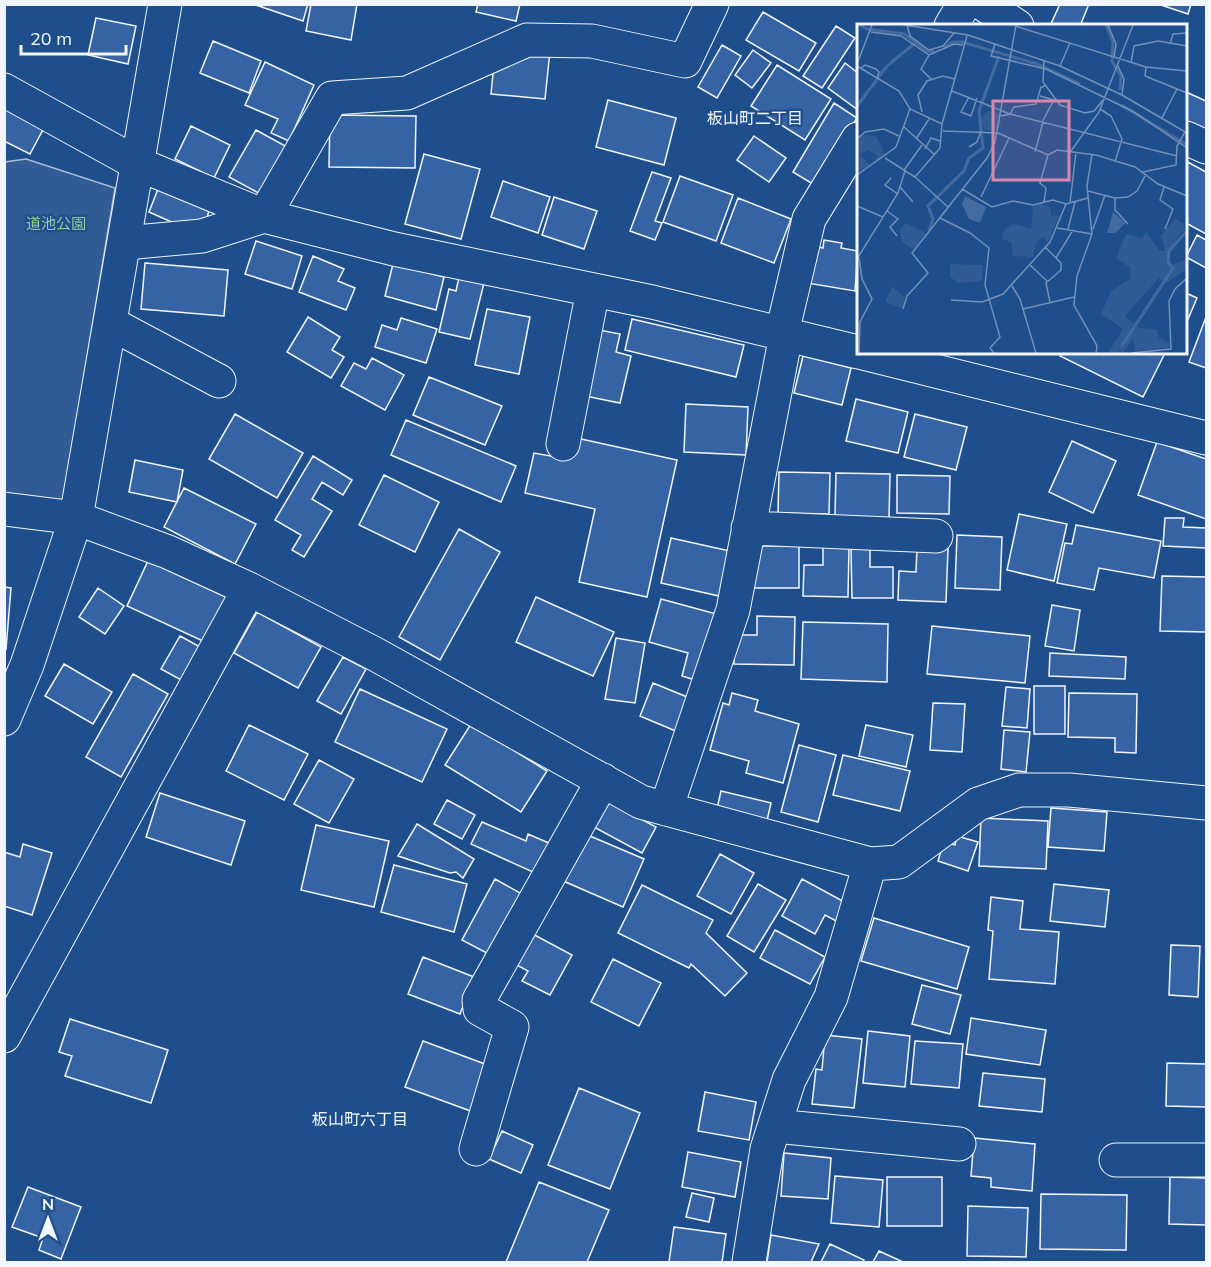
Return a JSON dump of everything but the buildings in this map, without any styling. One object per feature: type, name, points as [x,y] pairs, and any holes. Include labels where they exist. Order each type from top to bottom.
[{"type":"street","points":[[4,719],[27,665],[76,518],[165,4]]},
{"type":"street","points":[[125,243],[202,236],[264,216],[332,98],[407,93],[528,40],[592,41],[685,61],[712,4]]},
{"type":"street","points":[[952,24],[964,4]]},
{"type":"street","points":[[983,4],[1014,24]]},
{"type":"street","points":[[4,90],[138,164],[264,216],[394,249],[593,290],[857,352]]},
{"type":"street","points":[[1187,139],[1206,147]]},
{"type":"street","points":[[666,809],[733,610],[784,334],[809,219],[857,141]]},
{"type":"street","points":[[563,444],[593,290]]},
{"type":"street","points":[[110,323],[219,381]]},
{"type":"street","points":[[867,354],[1206,438]]},
{"type":"street","points":[[4,509],[76,518],[168,552],[249,589],[375,654],[641,802],[870,864],[899,862],[978,804],[1019,790],[1069,790],[1206,803]]},
{"type":"street","points":[[748,528],[936,536]]},
{"type":"street","points":[[4,1036],[249,589]]},
{"type":"street","points":[[476,1149],[512,1027],[480,1009],[479,1000],[603,780]]},
{"type":"street","points":[[749,1263],[767,1149],[789,1080],[831,997],[870,864]]},
{"type":"street","points":[[774,1126],[959,1144]]},
{"type":"street","points":[[1116,1160],[1206,1160]]},
{"type":"green space","name":"道池公園","points":[[26,159],[115,188],[63,502],[5,493],[5,162]]},
{"type":"district","name":"板山町二丁目","points":[[755,118]]},
{"type":"district","name":"板山町六丁目","points":[[360,1119]]}]
